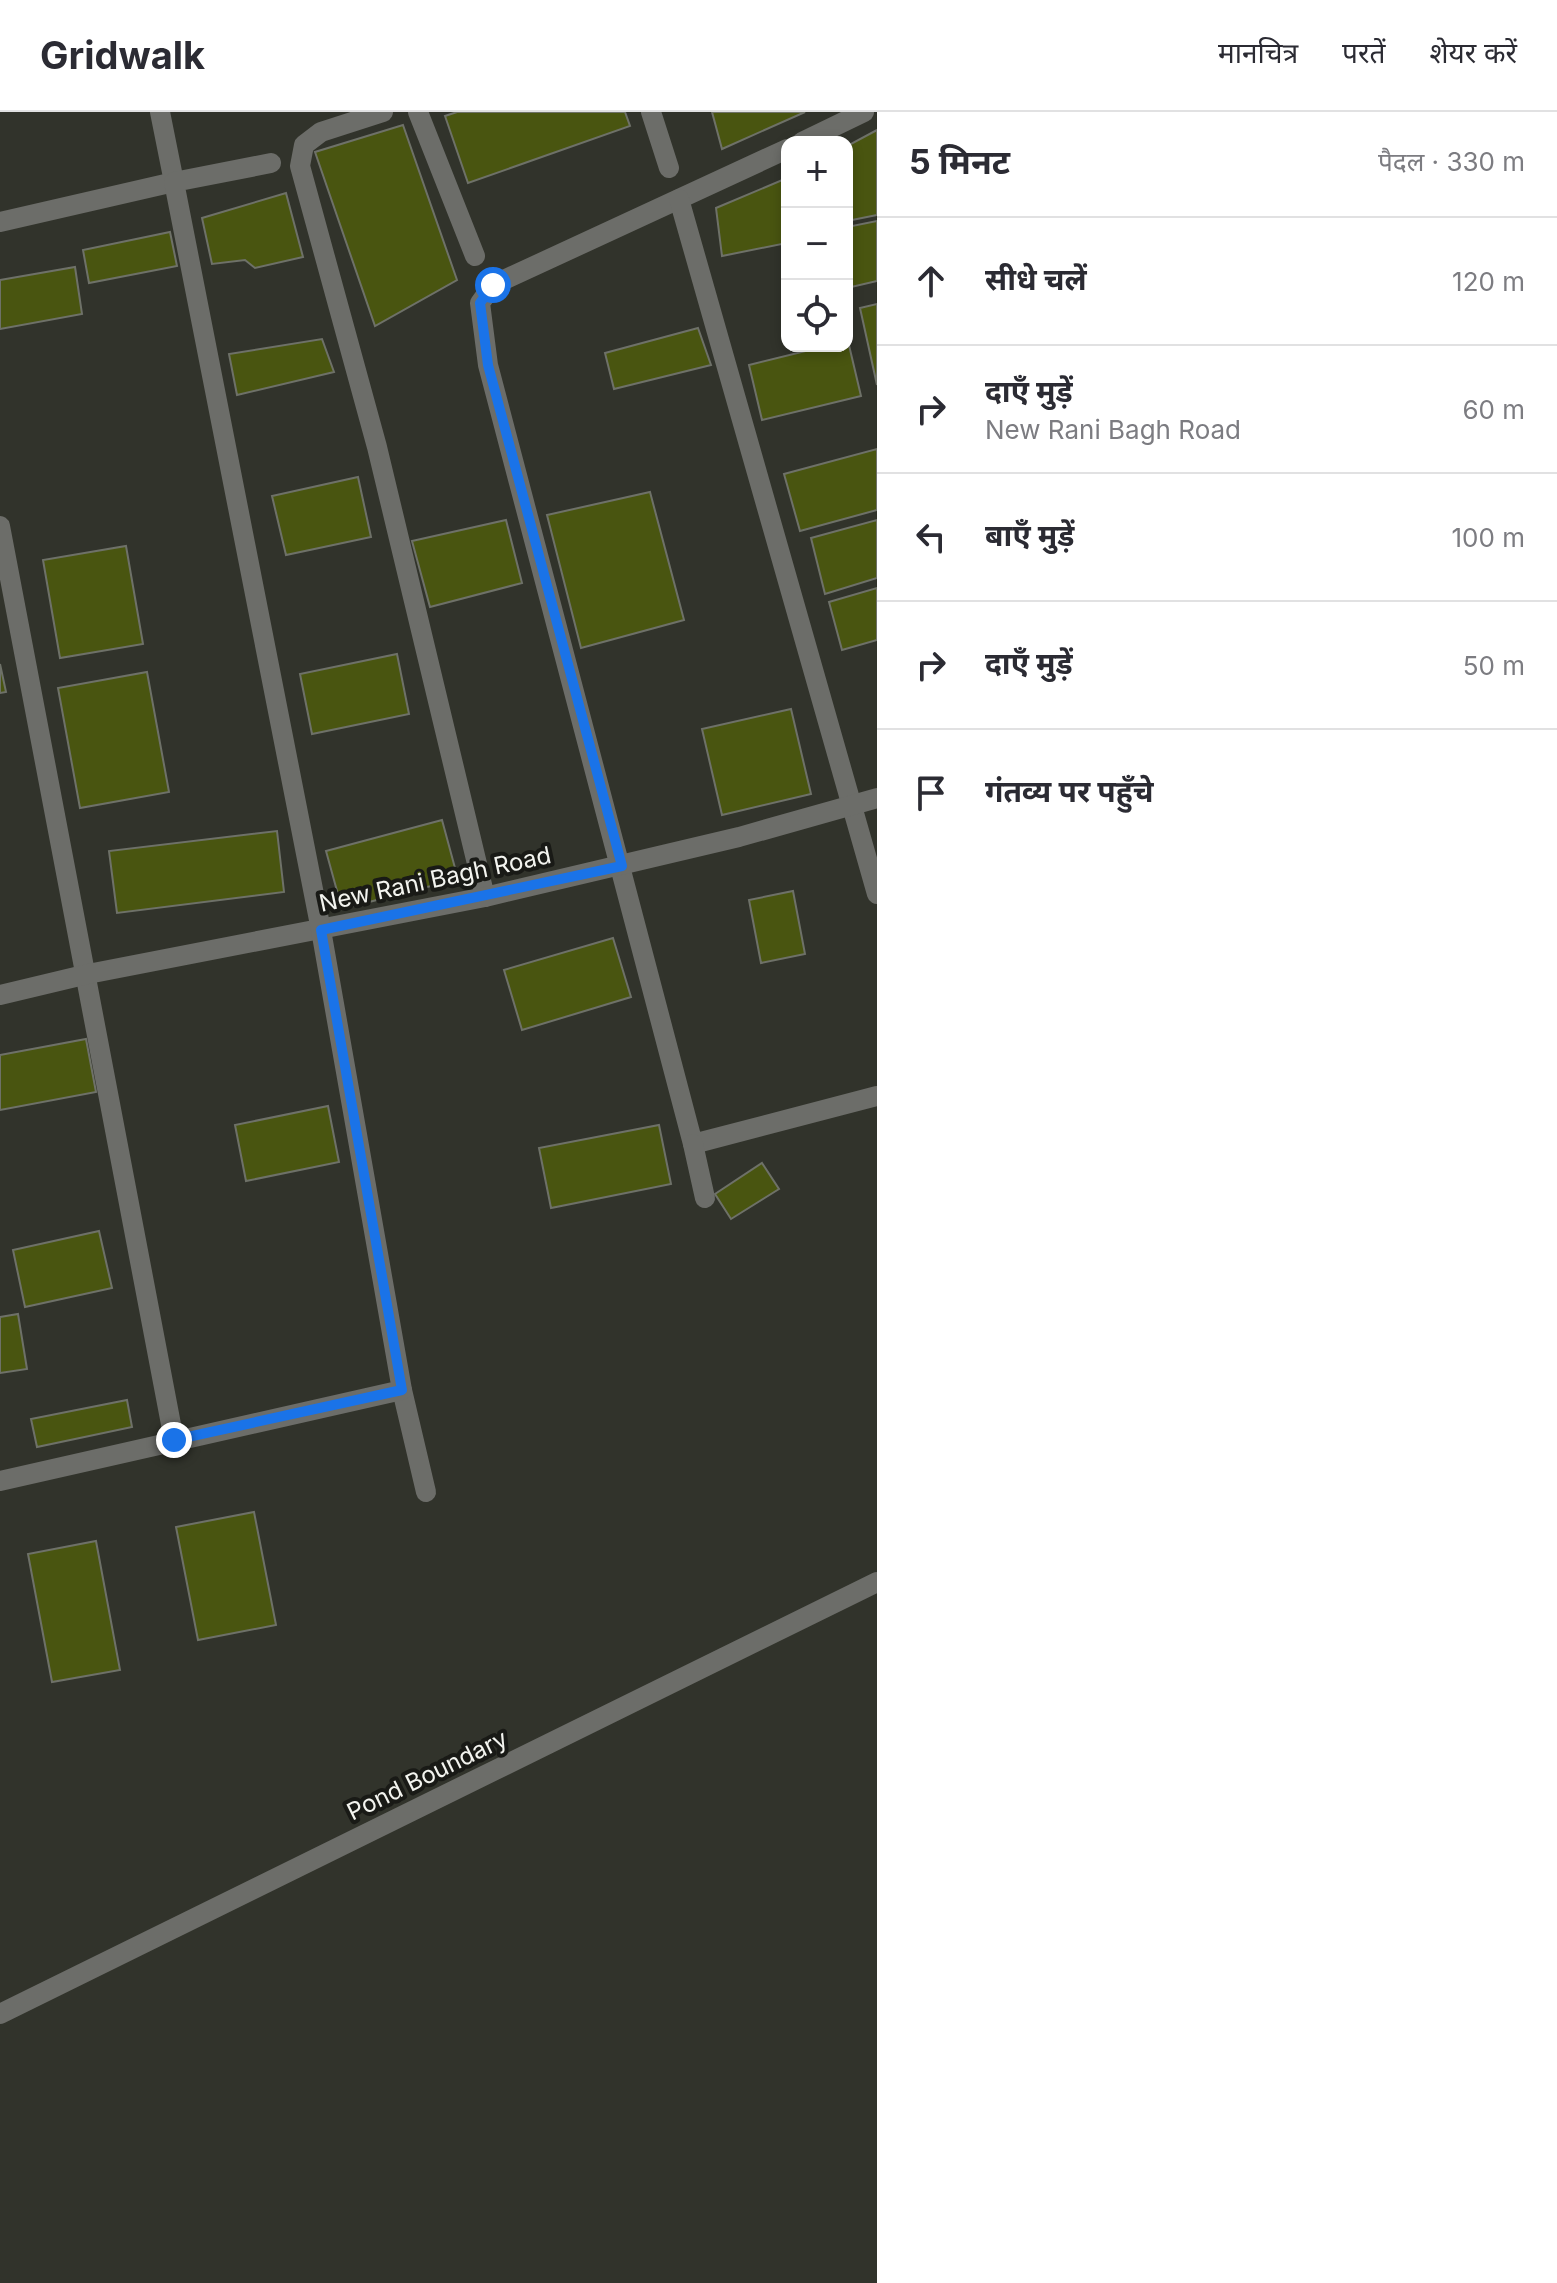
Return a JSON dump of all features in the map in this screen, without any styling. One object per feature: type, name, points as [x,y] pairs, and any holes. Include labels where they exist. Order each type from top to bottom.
[{"type":"street","points":[[160,112],[321,930],[402,1390],[426,1492]]},
{"type":"street","points":[[383,112],[321,132],[304,145],[300,166],[377,447],[485,897]]},
{"type":"street","points":[[418,112],[475,256]]},
{"type":"street","points":[[651,112],[669,168]]},
{"type":"street","points":[[814,136],[864,112]]},
{"type":"street","points":[[705,1198],[622,866],[513,469],[483,341],[480,303],[493,285],[781,152]]},
{"type":"street","points":[[0,222],[271,163]]},
{"type":"street","points":[[679,199],[877,894]]},
{"type":"street","points":[[0,526],[88,974],[174,1440]]},
{"type":"street","name":"New Rani Bagh Road","points":[[0,995],[88,974],[485,897],[622,866],[877,798]]},
{"type":"street","points":[[693,1144],[877,1096]]},
{"type":"street","points":[[0,1481],[402,1390]]},
{"type":"street","name":"Pond Boundary","points":[[0,2014],[877,1582]]},
{"type":"building","points":[[457,112],[625,112],[630,126],[468,183],[445,116]]},
{"type":"building","points":[[712,112],[805,112],[722,149]]},
{"type":"building","points":[[403,125],[457,280],[375,326],[315,152]]},
{"type":"building","points":[[877,130],[877,215],[853,220],[853,208],[853,143]]},
{"type":"building","points":[[781,181],[781,244],[722,256],[716,208]]},
{"type":"building","points":[[286,193],[303,257],[255,268],[245,260],[212,264],[202,218]]},
{"type":"building","points":[[877,221],[877,281],[853,287],[853,280],[853,226]]},
{"type":"building","points":[[170,232],[177,266],[89,283],[83,250]]},
{"type":"building","points":[[75,267],[82,314],[0,329],[0,280]]},
{"type":"building","points":[[877,304],[877,385],[860,308]]},
{"type":"building","points":[[698,328],[711,365],[614,389],[605,353]]},
{"type":"building","points":[[322,339],[334,372],[237,395],[229,354]]},
{"type":"building","points":[[802,352],[851,352],[861,396],[762,420],[749,365]]},
{"type":"building","points":[[877,449],[877,510],[800,531],[784,474]]},
{"type":"building","points":[[358,477],[371,537],[286,555],[272,496]]},
{"type":"building","points":[[650,492],[684,620],[581,648],[547,515]]},
{"type":"building","points":[[506,520],[522,583],[430,607],[412,541]]},
{"type":"building","points":[[877,520],[877,578],[825,594],[811,538]]},
{"type":"building","points":[[126,546],[143,644],[60,658],[43,560]]},
{"type":"building","points":[[877,588],[877,640],[842,650],[829,602]]},
{"type":"building","points":[[397,654],[409,714],[312,734],[300,674]]},
{"type":"building","points":[[0,664],[6,692],[0,693]]},
{"type":"building","points":[[147,672],[169,792],[80,808],[58,688]]},
{"type":"building","points":[[791,709],[811,794],[722,815],[702,729]]},
{"type":"building","points":[[442,820],[458,879],[342,909],[326,851]]},
{"type":"building","points":[[277,831],[284,892],[117,913],[109,851]]},
{"type":"building","points":[[793,891],[805,954],[761,963],[749,900]]},
{"type":"building","points":[[613,938],[631,997],[522,1030],[504,970]]},
{"type":"building","points":[[86,1039],[96,1092],[0,1110],[0,1055]]},
{"type":"building","points":[[328,1106],[339,1162],[246,1181],[235,1125]]},
{"type":"building","points":[[659,1125],[671,1184],[551,1208],[539,1148]]},
{"type":"building","points":[[762,1163],[779,1189],[731,1219],[715,1194]]},
{"type":"building","points":[[99,1231],[112,1288],[25,1307],[13,1250]]},
{"type":"building","points":[[18,1314],[27,1369],[0,1373],[0,1317]]},
{"type":"building","points":[[127,1400],[132,1427],[37,1447],[31,1419]]},
{"type":"building","points":[[254,1512],[276,1625],[198,1640],[176,1527]]},
{"type":"building","points":[[96,1541],[120,1670],[52,1682],[28,1554]]},
{"type":"route","points":[[174,1440],[377,1399],[402,1390],[386,1284],[321,930],[622,866],[513,469],[488,365],[480,328],[480,303],[493,285]]}]
